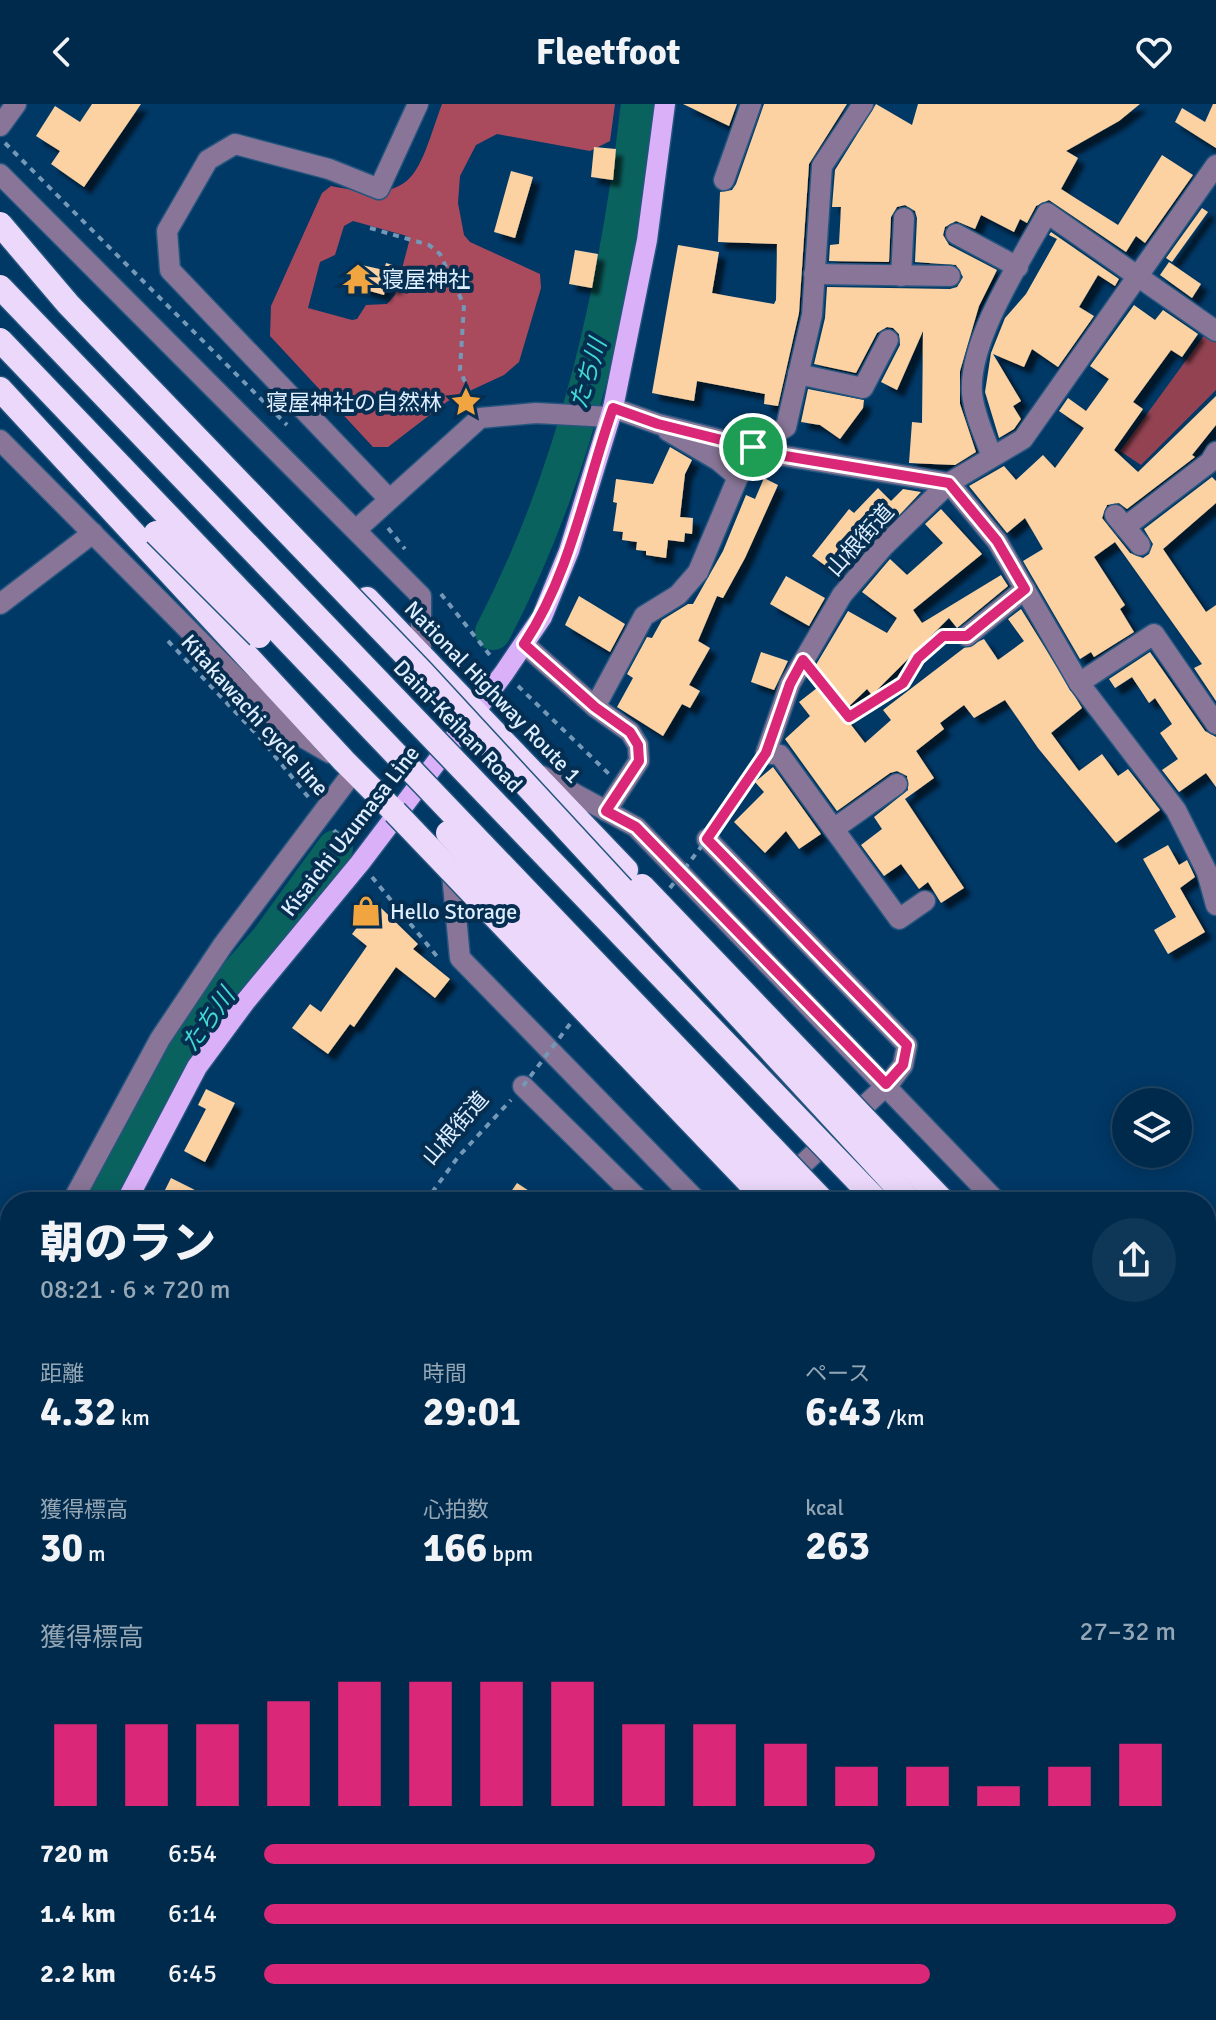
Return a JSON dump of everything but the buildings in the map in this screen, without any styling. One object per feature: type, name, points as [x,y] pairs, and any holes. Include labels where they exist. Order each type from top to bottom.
[{"type":"highway","name":"National Highway Route 1","points":[[0,223],[421,652],[934,1192]]},
{"type":"highway","points":[[0,223],[68,304],[422,672],[902,1192]]},
{"type":"highway","name":"Daini-Keihan Road","points":[[0,287],[868,1192]]},
{"type":"highway","points":[[0,340],[814,1192]]},
{"type":"highway","points":[[0,389],[349,766],[756,1192]]},
{"type":"highway","points":[[54,445],[156,533],[362,738],[648,1051],[783,1192]]},
{"type":"main road","name":"Kisaichi Uzumasa Line","points":[[131,1192],[197,1067],[245,1002],[360,863],[542,617],[569,551],[611,413],[647,240],[665,104]]},
{"type":"street","points":[[0,126],[16,104]]},
{"type":"street","points":[[389,499],[170,270],[167,231],[208,160],[235,144],[329,169],[379,189],[418,104]]},
{"type":"street","points":[[724,180],[751,104]]},
{"type":"street","points":[[753,447],[786,427],[812,315],[822,166],[863,104]]},
{"type":"street","name":"山根街道","points":[[766,753],[790,684],[842,595],[884,546],[949,483],[1023,439],[1216,165]]},
{"type":"street","points":[[0,174],[421,596],[421,652]]},
{"type":"street","points":[[992,457],[972,394],[972,372],[985,334],[1047,213],[1216,331]]},
{"type":"street","points":[[901,276],[904,218]]},
{"type":"street","points":[[956,234],[1018,267]]},
{"type":"street","points":[[814,274],[950,276]]},
{"type":"street","points":[[798,374],[863,388],[888,340]]},
{"type":"street","points":[[357,529],[480,418],[536,413],[611,413],[753,447],[949,483],[997,541],[1079,683],[1176,810],[1207,872],[1216,905]]},
{"type":"street","points":[[595,707],[644,616],[678,595],[698,572],[738,477],[719,461],[685,444],[658,424]]},
{"type":"street","points":[[0,440],[285,727],[349,766],[323,816],[223,945],[160,1039],[77,1192]]},
{"type":"street","points":[[1140,545],[1120,521],[1214,462]]},
{"type":"street","points":[[0,604],[93,533]]},
{"type":"street","points":[[967,636],[1025,589]]},
{"type":"street","points":[[1079,683],[1154,634],[1216,724]]},
{"type":"street","points":[[524,644],[595,707],[630,732],[638,745],[639,761],[606,811]]},
{"type":"street","points":[[766,753],[780,755],[899,919],[925,901]]},
{"type":"street","points":[[531,770],[636,827],[988,1192]]},
{"type":"street","points":[[835,828],[897,784]]},
{"type":"street","points":[[707,839],[907,1045],[903,1065],[776,1192]]},
{"type":"street","points":[[452,874],[460,958],[688,1192]]},
{"type":"street","points":[[523,1086],[631,1192]]},
{"type":"path","points":[[370,228],[429,245],[440,254],[464,305],[460,370],[480,418]]},
{"type":"path","points":[[803,660],[849,717],[903,683],[918,658],[943,636],[967,636]]},
{"type":"path","name":"Kitakawachi cycle line","points":[[165,637],[261,739],[445,965]]},
{"type":"path","points":[[707,839],[766,753]]},
{"type":"path","points":[[538,1062],[548,1072]]},
{"type":"path","name":"山根街道","points":[[432,1192],[458,1157],[523,1086]]},
{"type":"shaded area","points":[[442,104],[615,104],[610,141],[590,151],[497,134],[476,145],[460,176],[458,203],[464,235],[470,242],[540,274],[541,288],[519,362],[504,375],[448,401],[388,447],[373,447],[270,336],[271,306],[322,193],[331,186],[381,191],[397,187],[409,179],[426,150]],"holes":[[[353,221],[407,236],[409,242],[395,295],[387,304],[366,305],[357,319],[352,320],[308,308],[320,262],[335,255],[344,226]]]},
{"type":"shaded area","points":[[1208,330],[1216,335],[1216,390],[1141,465],[1120,451]]},
{"type":"waterway","name":"たち川","points":[[493,632],[549,506],[590,375],[619,240],[639,104]]},
{"type":"waterway","name":"たち川","points":[[101,1192],[153,1096],[235,978],[269,939],[335,848]]},
{"type":"place","name":"寝屋神社","points":[[358,279]]},
{"type":"place","name":"寝屋神社の自然林","points":[[466,402]]},
{"type":"place","name":"Hello Storage","points":[[366,911]]},
{"type":"route","points":[[613,408],[658,424],[753,447],[785,456],[949,483],[997,541],[1025,589],[967,636],[943,636],[918,658],[903,683],[849,717],[803,660],[790,684],[766,753],[707,839],[907,1045],[903,1065],[886,1084],[636,827],[606,811],[639,761],[638,745],[630,732],[595,707],[524,644],[542,617],[569,551],[613,408]]}]
